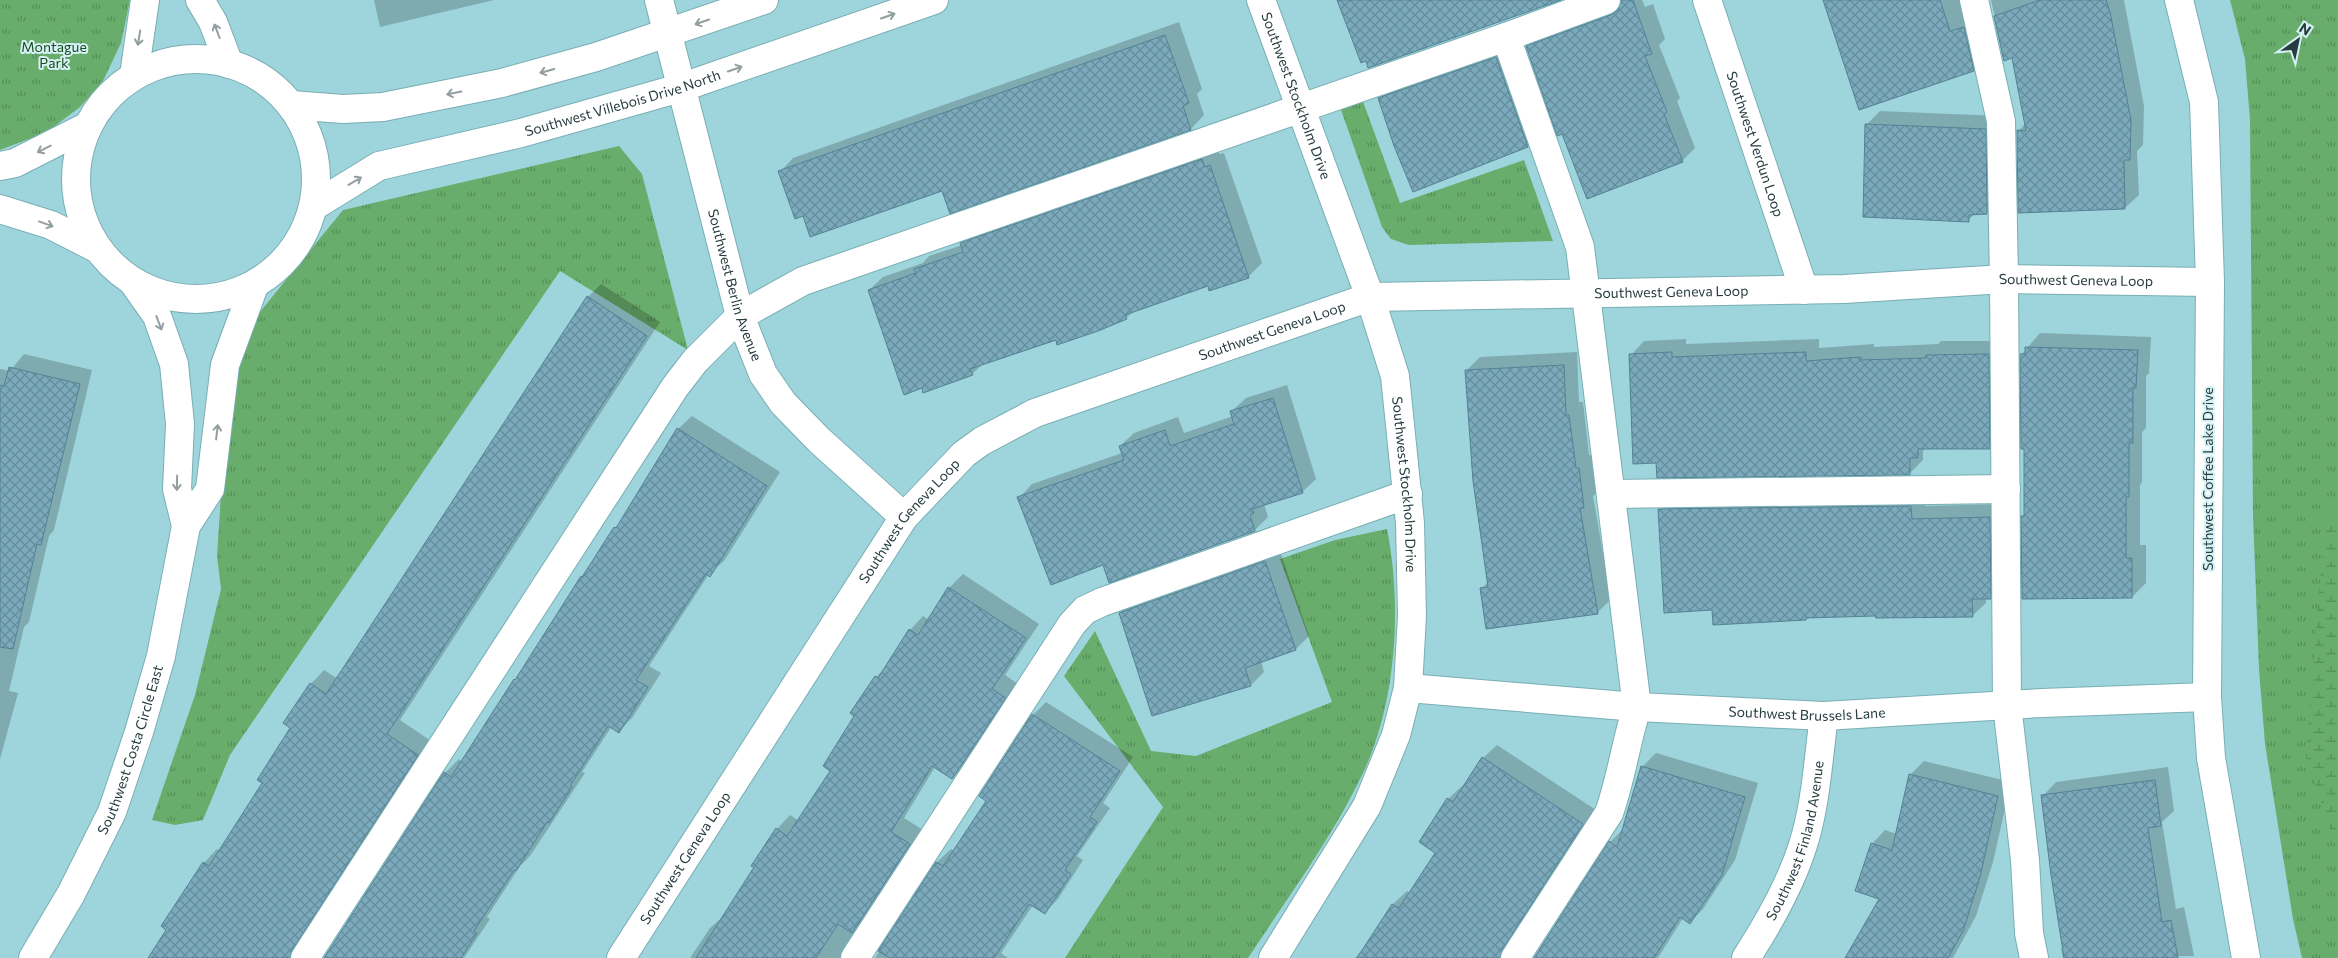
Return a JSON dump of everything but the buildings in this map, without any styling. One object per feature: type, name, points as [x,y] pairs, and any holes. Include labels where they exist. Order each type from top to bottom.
[{"type":"street","points":[[134,75],[145,0]]},
{"type":"street","points":[[200,0],[213,22],[229,64]]},
{"type":"street","name":"Southwest Berlin Avenue","points":[[659,0],[680,88],[740,316],[763,374],[782,403],[819,440],[904,517]]},
{"type":"street","points":[[291,105],[344,109],[392,105],[502,84],[667,34],[764,0]]},
{"type":"street","name":"Southwest Villebois Drive North","points":[[314,206],[379,166],[521,133],[680,88],[934,0]]},
{"type":"street","name":"Southwest Stockholm Drive","points":[[1261,0],[1370,297],[1395,376],[1408,494],[1412,616],[1408,688],[1396,735],[1367,806],[1273,958]]},
{"type":"street","points":[[305,958],[675,387],[695,361],[740,316],[812,278],[1506,37],[1606,0]]},
{"type":"street","name":"Southwest Verdun Loop","points":[[1707,0],[1804,290]]},
{"type":"street","points":[[1974,0],[2001,121],[2007,705],[2033,958]]},
{"type":"street","name":"Southwest Coffee Lake Drive","points":[[2179,0],[2204,102],[2210,282],[2208,697],[2211,758],[2246,958]]},
{"type":"street","points":[[1506,37],[1580,247],[1636,707],[1626,745],[1618,789],[1609,813],[1515,958]]},
{"type":"street","points":[[197,58],[229,64],[264,79],[291,105],[309,136],[316,170],[314,206],[302,238],[281,265],[254,286],[214,299],[172,298],[133,282],[113,267],[96,248],[82,219],[75,189],[77,157],[86,127],[106,98],[134,75],[164,63],[197,58]]},
{"type":"street","points":[[0,166],[15,163],[86,127]]},
{"type":"street","points":[[0,209],[51,225],[96,248]]},
{"type":"street","name":"Southwest Geneva Loop","points":[[621,958],[904,517],[964,454],[982,441],[1034,413],[1370,297],[1844,290],[2004,280],[2210,282]]},
{"type":"street","name":"Southwest Costa Circle East","points":[[133,282],[156,316],[174,364],[180,424],[176,489],[186,526]]},
{"type":"street","name":"Southwest Costa Circle East","points":[[33,958],[71,894],[112,812],[161,656],[186,526],[210,489],[225,365],[254,286]]},
{"type":"street","points":[[1611,494],[2006,489]]},
{"type":"street","points":[[855,958],[1066,632],[1085,610],[1102,602],[1408,494]]},
{"type":"street","name":"Southwest Brussels Lane","points":[[1408,688],[1636,707],[1824,716],[2007,705],[2208,697]]},
{"type":"street","name":"Southwest Finland Avenue","points":[[1746,958],[1768,924],[1802,848],[1812,808],[1824,716]]},
{"type":"green space","name":"Montague Park","points":[[0,0],[130,0],[121,43],[103,81],[80,107],[47,132],[0,150]]},
{"type":"green space","points":[[2230,0],[2338,0],[2338,958],[2302,958],[2293,919],[2265,744],[2259,669],[2253,516],[2250,120],[2245,59]]},
{"type":"green space","points":[[1361,96],[1400,203],[1524,160],[1553,241],[1409,245],[1391,239],[1382,227],[1339,104]]},
{"type":"green space","points":[[619,146],[642,174],[688,350],[560,271],[230,755],[203,820],[175,825],[152,820],[195,695],[221,589],[217,556],[224,448],[246,329],[343,210]]},
{"type":"green space","points":[[2325,516],[2338,518],[2338,853],[2306,757]]},
{"type":"green space","points":[[1387,529],[1392,558],[1394,588],[1394,652],[1384,714],[1375,743],[1364,771],[1338,819],[1248,958],[1065,958],[1163,807],[1064,676],[1095,631],[1151,751],[1196,756],[1332,702],[1280,559],[1335,540]]}]
